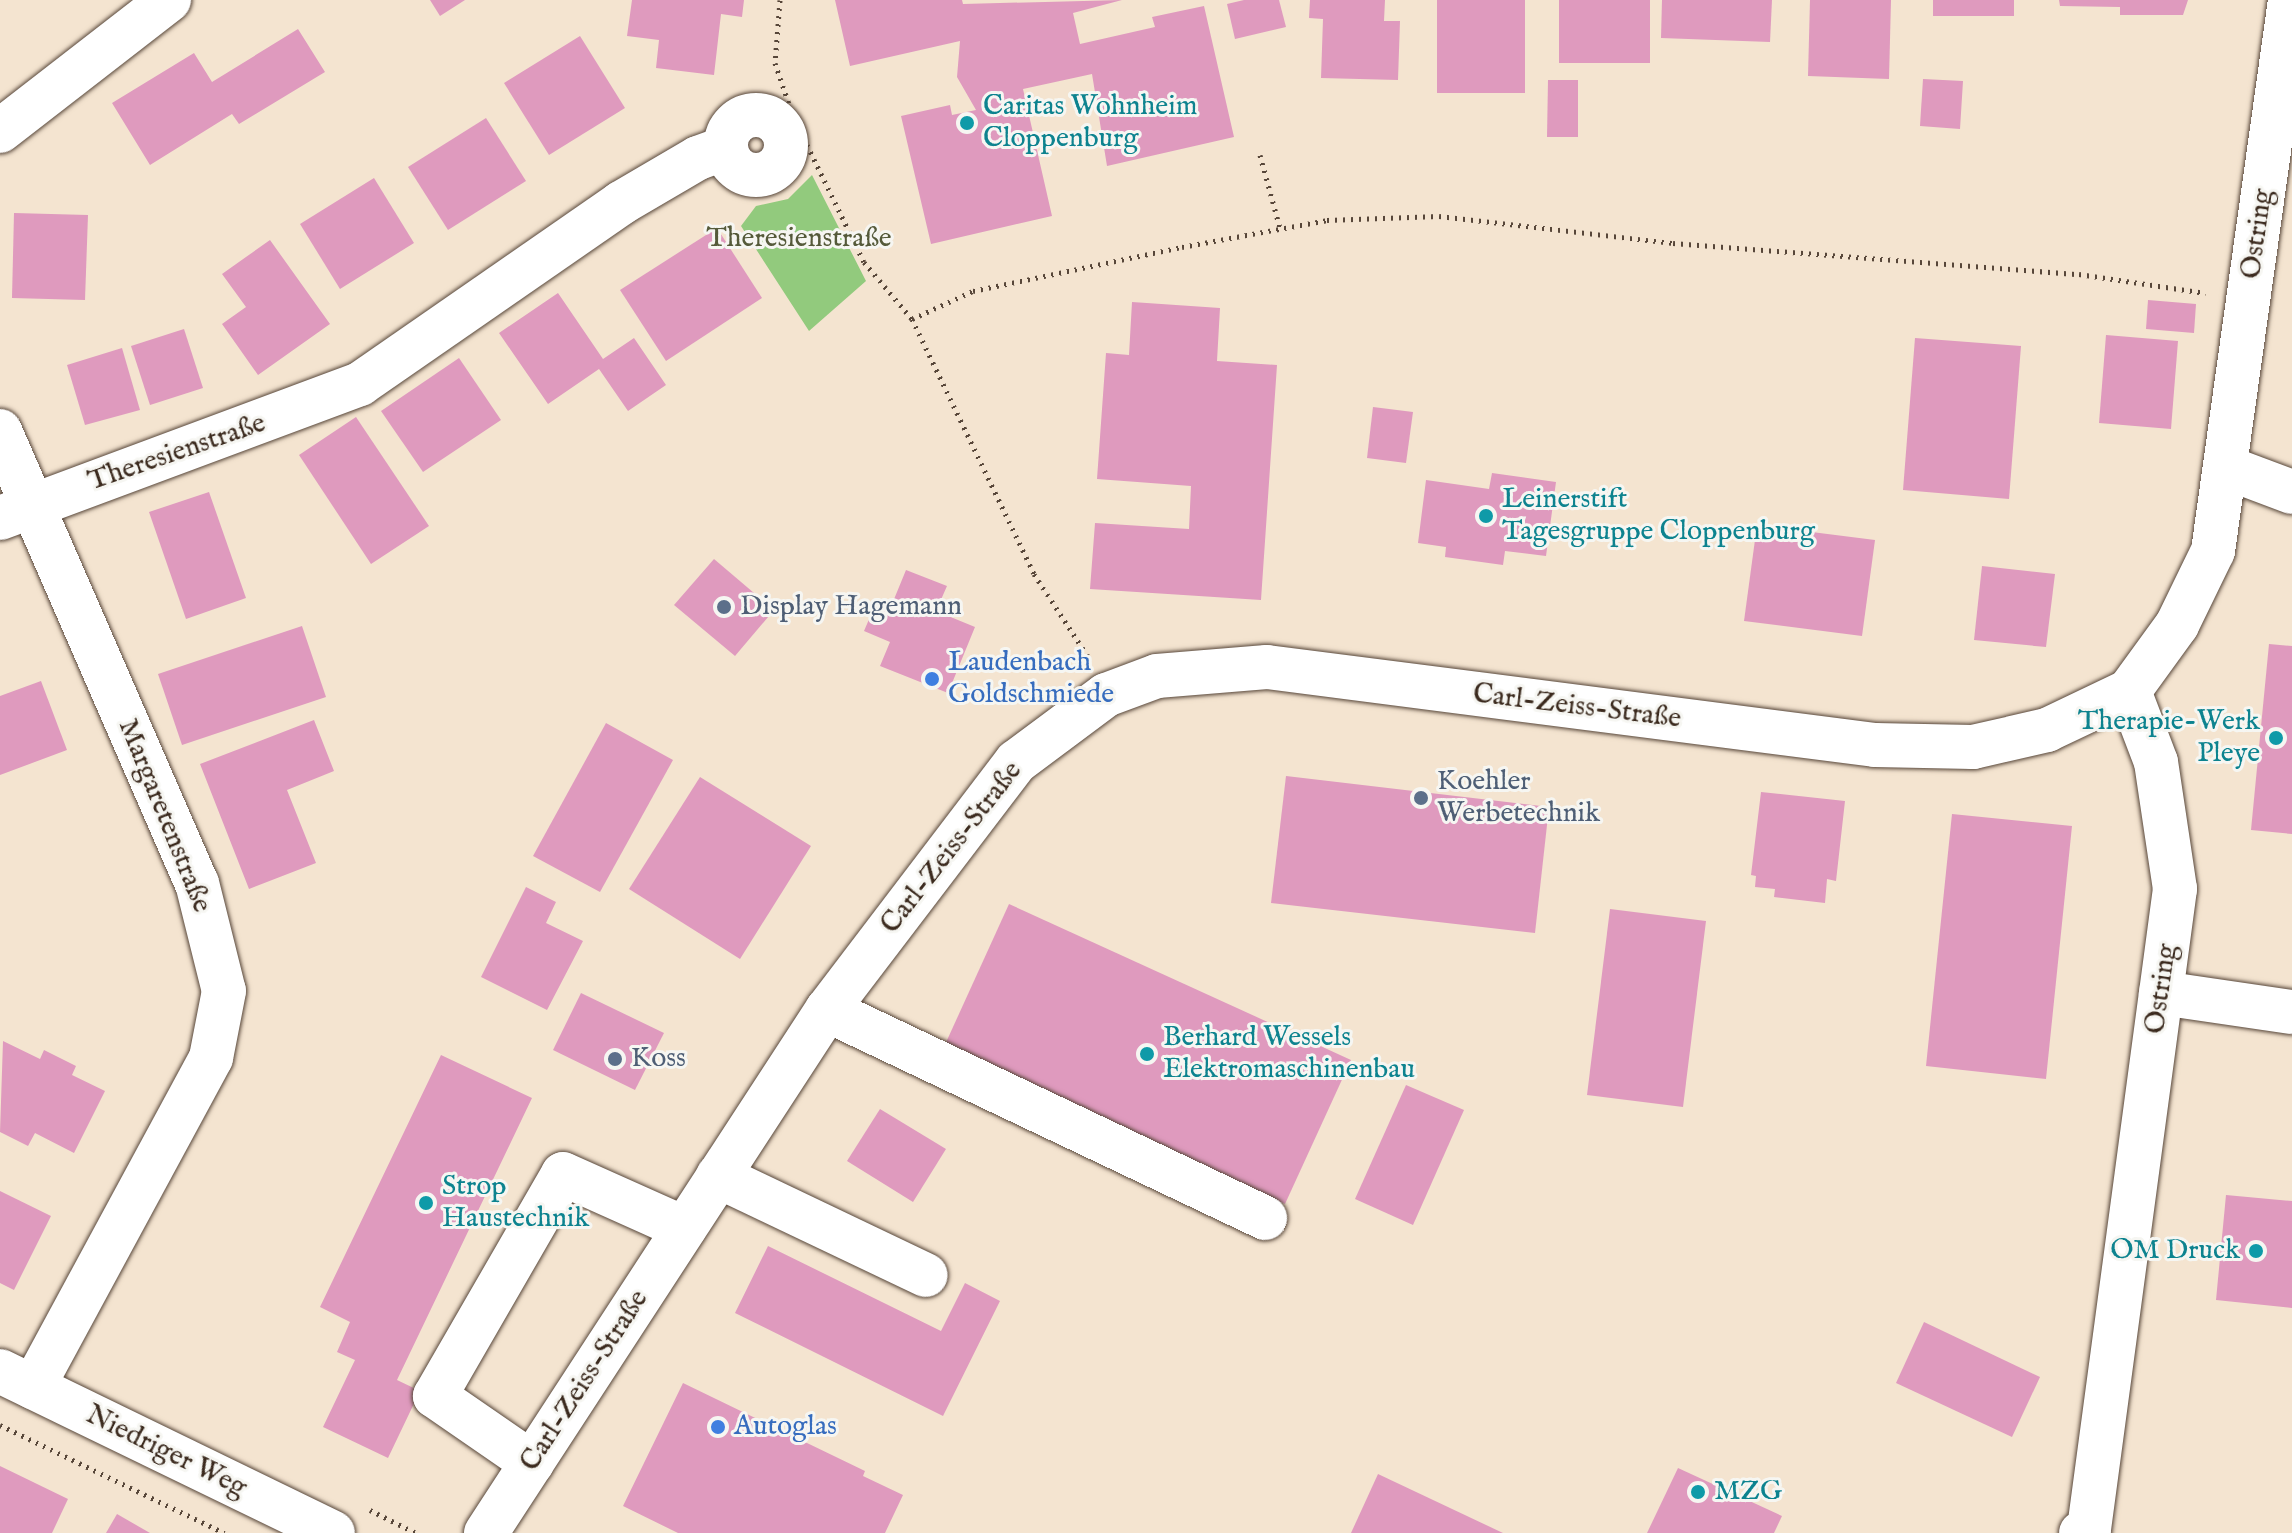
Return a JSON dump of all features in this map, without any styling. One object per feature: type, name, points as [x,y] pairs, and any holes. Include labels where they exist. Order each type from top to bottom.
[{"type":"street","points":[[0,131],[169,0]]},
{"type":"street","name":"Ostring","points":[[2081,1533],[2089,1529],[2175,889],[2156,762],[2129,691],[2177,625],[2213,551],[2228,468],[2248,300],[2284,117],[2290,0]]},
{"type":"street","name":"Theresienstraße","points":[[17,511],[270,422],[360,384],[621,203],[698,158],[726,148],[736,168],[750,175],[765,173],[783,158],[785,119]]},
{"type":"street","name":"Margaretenstraße","points":[[0,431],[17,511],[197,883],[224,991],[211,1058],[17,1379]]},
{"type":"street","points":[[2228,468],[2292,492]]},
{"type":"street","name":"Carl-Zeiss-Straße","points":[[486,1533],[827,1010],[1016,762],[1106,695],[1157,676],[1267,667],[1875,745],[1973,747],[2047,730],[2129,691]]},
{"type":"street","points":[[2161,993],[2292,1012]]},
{"type":"street","points":[[827,1010],[1265,1218]]},
{"type":"street","points":[[532,1463],[435,1396],[563,1174],[684,1228]]},
{"type":"street","points":[[718,1176],[926,1275]]},
{"type":"street","name":"Niedriger Weg","points":[[17,1379],[333,1533]]},
{"type":"path","points":[[780,0],[775,63],[785,119],[864,262],[912,319],[1034,574],[1094,667],[1106,695]]},
{"type":"path","points":[[1260,155],[1280,228]]},
{"type":"path","points":[[912,319],[973,291],[1280,228],[1327,220],[1439,216],[1673,243],[2079,274],[2248,300]]},
{"type":"path","points":[[0,1425],[224,1533]]},
{"type":"green space","name":"Theresienstraße","points":[[812,175],[866,281],[809,331],[741,226],[756,206],[788,199]]},
{"type":"building","points":[[430,0],[465,0],[440,16]]},
{"type":"building","points":[[632,0],[744,0],[742,17],[721,14],[714,75],[656,68],[659,40],[627,36]]},
{"type":"building","name":"Caritas Wohnheim Cloppenburg","points":[[835,0],[962,0],[963,4],[1122,0],[1073,13],[1080,44],[1155,27],[1152,17],[1204,6],[1234,137],[1107,166],[1092,74],[1023,89],[1052,216],[931,244],[901,116],[950,105],[952,115],[976,110],[957,77],[960,41],[850,66]]},
{"type":"building","points":[[1244,0],[1279,0],[1286,27],[1235,39],[1227,4]]},
{"type":"building","points":[[1310,0],[1385,0],[1384,21],[1400,21],[1398,80],[1321,78],[1323,19],[1309,18]]},
{"type":"building","points":[[1437,0],[1525,0],[1525,93],[1437,93]]},
{"type":"building","points":[[1559,0],[1650,0],[1650,63],[1559,63]]},
{"type":"building","points":[[1662,0],[1772,0],[1770,42],[1661,38]]},
{"type":"building","points":[[1810,0],[1891,0],[1889,79],[1808,76]]},
{"type":"building","points":[[1933,0],[2014,0],[2014,16],[1933,16]]},
{"type":"building","points":[[2059,0],[2188,0],[2183,15],[2120,15],[2120,7],[2060,6]]},
{"type":"building","points":[[298,29],[325,72],[239,124],[232,114],[150,165],[112,103],[194,53],[212,82]]},
{"type":"building","points":[[580,36],[625,108],[549,155],[504,83]]},
{"type":"building","points":[[1923,79],[1963,81],[1960,129],[1920,126]]},
{"type":"building","points":[[1548,80],[1578,80],[1578,137],[1547,137]]},
{"type":"building","points":[[486,118],[526,181],[448,230],[408,167]]},
{"type":"building","points":[[374,178],[414,243],[340,289],[300,224]]},
{"type":"building","points":[[14,213],[88,215],[85,300],[12,298]]},
{"type":"building","points":[[717,228],[762,298],[666,361],[620,290]]},
{"type":"building","points":[[270,240],[330,324],[258,375],[222,324],[246,307],[222,274]]},
{"type":"building","points":[[558,293],[603,359],[634,338],[666,385],[628,411],[599,369],[548,404],[499,333]]},
{"type":"building","points":[[2148,300],[2196,304],[2194,333],[2146,329]]},
{"type":"building","points":[[1132,302],[1220,308],[1217,361],[1277,365],[1261,600],[1090,589],[1095,523],[1189,529],[1191,486],[1097,479],[1106,353],[1129,355]]},
{"type":"building","points":[[184,329],[203,388],[150,405],[131,346]]},
{"type":"building","points":[[2106,335],[2178,341],[2171,429],[2099,423]]},
{"type":"building","points":[[1915,338],[2021,346],[2009,499],[1903,490]]},
{"type":"building","points":[[122,348],[140,410],[85,425],[67,365]]},
{"type":"building","points":[[459,358],[501,420],[423,472],[381,411]]},
{"type":"building","points":[[1373,407],[1413,412],[1406,463],[1367,458]]},
{"type":"building","points":[[356,417],[429,526],[371,564],[299,455]]},
{"type":"building","name":"Leinerstift Tagesgruppe Cloppenburg","points":[[1492,473],[1556,482],[1546,556],[1505,551],[1503,565],[1445,557],[1446,547],[1418,543],[1426,480],[1489,489]]},
{"type":"building","points":[[209,492],[246,598],[186,619],[149,512]]},
{"type":"building","points":[[1757,525],[1875,540],[1862,636],[1744,621]]},
{"type":"building","name":"Display Hagemann","points":[[714,559],[774,610],[735,656],[674,605]]},
{"type":"building","points":[[1982,566],[2055,574],[2046,647],[1974,640]]},
{"type":"building","points":[[906,570],[947,586],[936,611],[975,627],[948,693],[880,666],[890,642],[864,631],[876,603],[890,609]]},
{"type":"building","points":[[302,626],[326,697],[182,745],[158,674]]},
{"type":"building","name":"Therapie-Werk Pleye","points":[[2269,644],[2292,646],[2292,834],[2251,830]]},
{"type":"building","points":[[41,681],[67,750],[0,775],[0,696]]},
{"type":"building","points":[[314,720],[334,771],[287,790],[316,863],[249,889],[200,764]]},
{"type":"building","points":[[606,723],[673,760],[600,892],[533,856]]},
{"type":"building","points":[[1286,776],[1549,807],[1535,933],[1271,903]]},
{"type":"building","points":[[700,777],[811,846],[740,959],[629,889]]},
{"type":"building","points":[[1761,792],[1845,801],[1836,881],[1827,879],[1825,903],[1774,897],[1775,889],[1755,887],[1756,876],[1751,875]]},
{"type":"building","points":[[1952,814],[2072,826],[2046,1079],[1926,1066]]},
{"type":"building","points":[[526,887],[556,902],[546,923],[583,941],[547,1010],[481,977]]},
{"type":"building","name":"Berhard Wessels Elektromaschinenbau","points":[[1009,904],[1351,1060],[1285,1204],[943,1049]]},
{"type":"building","points":[[1610,909],[1706,921],[1683,1107],[1587,1095]]},
{"type":"building","points":[[581,993],[664,1033],[635,1090],[553,1050]]},
{"type":"building","points":[[3,1041],[40,1059],[44,1050],[76,1066],[72,1075],[105,1091],[74,1153],[35,1133],[28,1146],[0,1132]]},
{"type":"building","name":"Strop Haustechnik","points":[[441,1055],[532,1098],[397,1380],[420,1391],[388,1458],[323,1427],[355,1360],[337,1352],[350,1322],[320,1307]]},
{"type":"building","points":[[1406,1085],[1464,1110],[1413,1225],[1355,1199]]},
{"type":"building","points":[[880,1109],[946,1149],[913,1202],[847,1161]]},
{"type":"building","points":[[0,1191],[51,1216],[14,1290],[0,1283]]},
{"type":"building","name":"OM Druck","points":[[2226,1195],[2292,1201],[2292,1308],[2216,1300]]},
{"type":"building","points":[[768,1246],[941,1331],[965,1283],[1000,1301],[943,1416],[735,1313]]},
{"type":"building","points":[[1924,1322],[2040,1377],[2012,1437],[1896,1383]]},
{"type":"building","name":"Autoglas","points":[[683,1383],[865,1471],[863,1476],[903,1495],[885,1533],[678,1533],[623,1506]]},
{"type":"building","points":[[0,1466],[68,1499],[52,1533],[0,1533]]},
{"type":"building","name":"MZG","points":[[1678,1468],[1782,1516],[1774,1533],[1647,1533]]},
{"type":"building","points":[[1378,1474],[1503,1533],[1351,1533]]},
{"type":"building","points":[[117,1514],[150,1533],[106,1533]]},
{"type":"place","name":"Caritas Wohnheim Cloppenburg","points":[[967,123]]},
{"type":"place","name":"Leinerstift Tagesgruppe Cloppenburg","points":[[1486,516]]},
{"type":"place","name":"Display Hagemann","points":[[724,607]]},
{"type":"place","name":"Laudenbach Goldschmiede","points":[[932,679]]},
{"type":"place","name":"Therapie-Werk Pleye","points":[[2276,738]]},
{"type":"place","name":"Koehler Werbetechnik","points":[[1421,798]]},
{"type":"place","name":"Berhard Wessels Elektromaschinenbau","points":[[1147,1054]]},
{"type":"place","name":"Koss","points":[[615,1059]]},
{"type":"place","name":"Strop Haustechnik","points":[[426,1203]]},
{"type":"place","name":"OM Druck","points":[[2256,1251]]},
{"type":"place","name":"Autoglas","points":[[718,1427]]},
{"type":"place","name":"MZG","points":[[1698,1492]]}]
